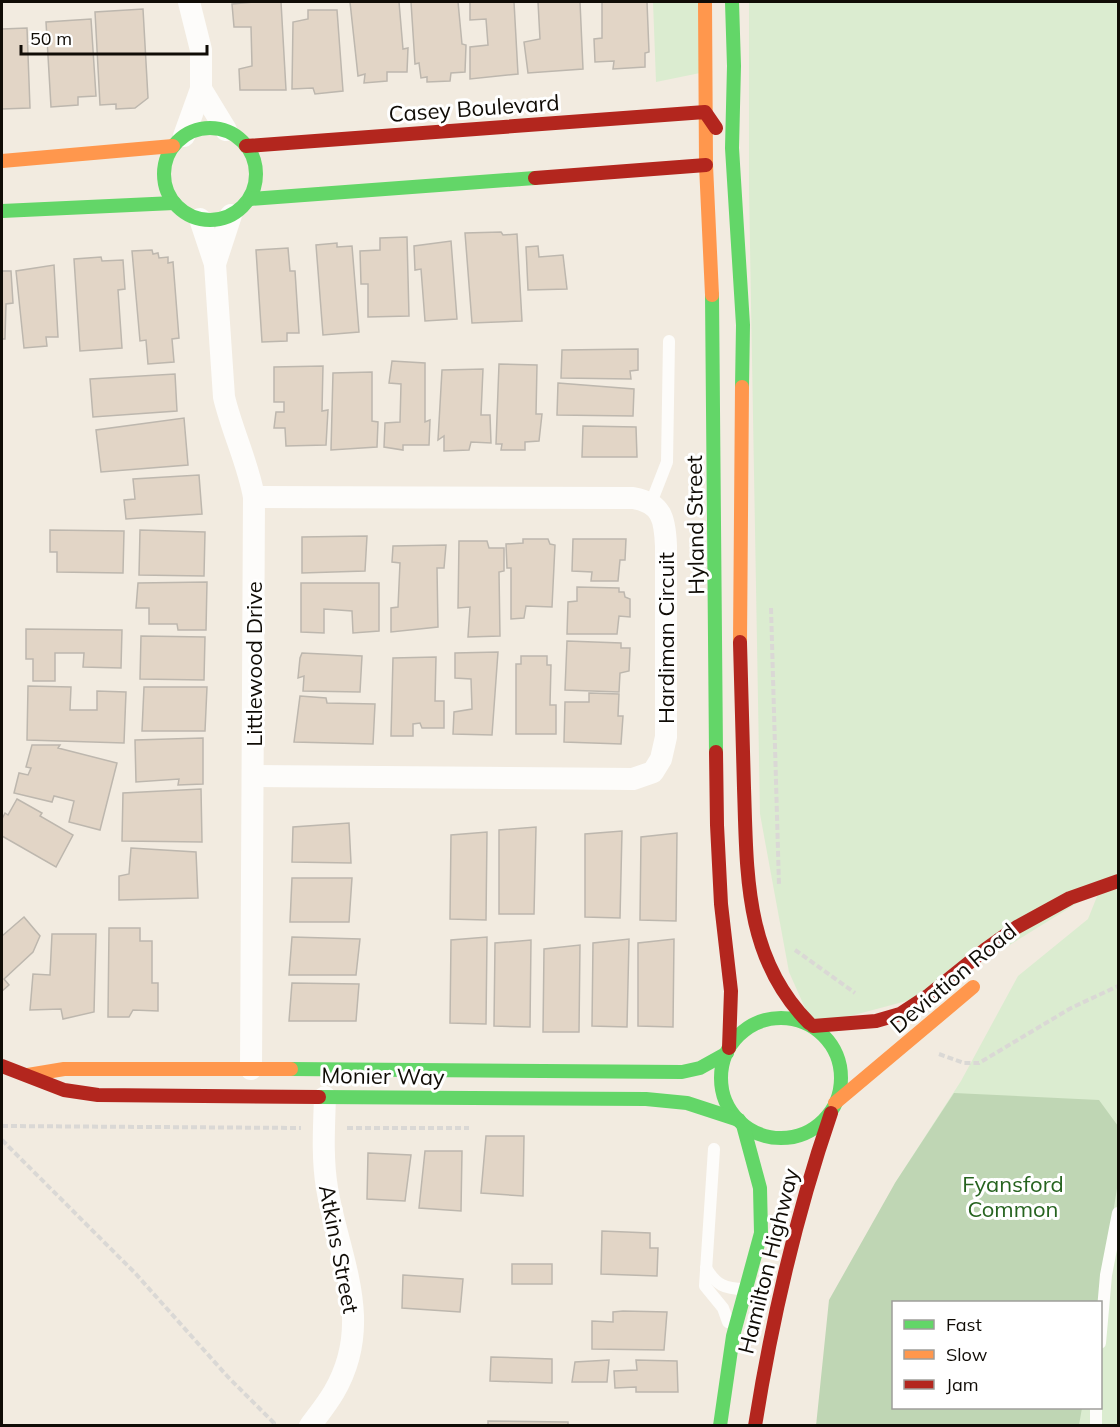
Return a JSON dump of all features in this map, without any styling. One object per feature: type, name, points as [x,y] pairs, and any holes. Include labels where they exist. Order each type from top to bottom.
[{"type":"main road","name":"Hyland Street","points":[[705,2],[706,165],[713,322],[717,825],[721,904],[731,991],[728,1050]]},
{"type":"main road","points":[[250,199],[706,165],[719,133],[719,2]]},
{"type":"main road","name":"Hyland Street","points":[[732,2],[734,66],[732,148],[743,325],[740,640],[744,831],[748,895],[756,927],[773,973],[791,1005],[811,1025]]},
{"type":"main road","points":[[705,112],[732,148]]},
{"type":"main road","name":"Casey Boulevard","points":[[246,146],[705,112]]},
{"type":"main road","points":[[212,128],[226,130],[239,138],[255,163],[256,177],[250,199],[231,215],[216,220],[200,219],[185,213],[174,203],[166,189],[163,174],[166,159],[178,141],[197,129],[212,128]]},
{"type":"main road","points":[[2,161],[178,141]]},
{"type":"main road","points":[[2,211],[174,203]]},
{"type":"main road","name":"Deviation Road","points":[[811,1025],[863,1023],[908,1010],[1017,927],[1070,898],[1119,880]]},
{"type":"main road","name":"Deviation Road","points":[[1056,920],[1100,888]]},
{"type":"main road","name":"Deviation Road","points":[[834,1106],[981,980]]},
{"type":"main road","points":[[786,1017],[811,1025],[829,1042],[840,1063],[841,1081],[834,1106],[819,1125],[793,1138],[768,1137],[760,1134],[741,1122],[729,1106],[722,1086],[722,1070],[728,1050],[744,1032],[763,1021],[786,1017]]},
{"type":"main road","name":"Monier Way","points":[[2,1066],[64,1090],[87,1094],[251,1095],[325,1083],[682,1072],[700,1068],[728,1050]]},
{"type":"main road","name":"Monier Way","points":[[28,1076],[64,1069],[91,1068],[251,1069],[325,1083],[687,1103],[741,1122]]},
{"type":"main road","points":[[251,1069],[251,1095]]},
{"type":"main road","name":"Hamilton Highway","points":[[756,1423],[772,1324],[787,1257],[810,1174],[834,1106]]},
{"type":"main road","name":"Hamilton Highway","points":[[720,1425],[737,1320],[759,1245],[762,1220],[760,1188],[741,1122]]},
{"type":"street","points":[[178,141],[201,89],[201,50],[189,2]]},
{"type":"street","points":[[201,89],[226,130]]},
{"type":"street","name":"Littlewood Drive","points":[[215,264],[231,215]]},
{"type":"street","name":"Littlewood Drive","points":[[200,219],[215,264],[224,397],[246,464],[254,497],[251,1069]]},
{"type":"street","points":[[254,497],[625,497],[651,503]]},
{"type":"street","name":"Hardiman Circuit","points":[[254,776],[633,779],[653,772],[661,759],[666,737],[666,546],[663,521],[651,503]]},
{"type":"street","name":"Atkins Street","points":[[310,1425],[334,1393],[344,1374],[354,1323],[350,1280],[325,1175],[325,1083]]},
{"type":"lane","points":[[651,503],[667,462],[669,341]]},
{"type":"lane","points":[[714,1149],[705,1286],[720,1303],[726,1314],[731,1350]]},
{"type":"lane","points":[[1102,1329],[1106,1275],[1119,1213]]},
{"type":"lane","points":[[706,1268],[714,1281],[720,1285],[747,1288]]},
{"type":"lane","points":[[1096,1409],[1096,1425]]},
{"type":"path","points":[[771,600],[779,894]]},
{"type":"path","points":[[791,941],[794,949],[889,1017]]},
{"type":"path","points":[[915,1038],[946,1058],[964,1064],[980,1063],[1071,1008],[1119,986]]},
{"type":"path","points":[[2,1126],[469,1128]]},
{"type":"path","points":[[2,1140],[135,1273],[228,1377],[274,1423],[273,1425]]},
{"type":"green space","points":[[653,2],[705,2],[705,72],[656,82]]},
{"type":"green space","points":[[749,2],[1118,2],[1118,1425],[816,1425],[895,1183],[961,1081],[1018,976],[1088,919],[1100,889],[929,995],[813,1026],[789,972],[760,814],[749,189]]},
{"type":"green space","name":"Fyansford Common","points":[[954,1093],[1099,1100],[1118,1126],[1118,1182],[1099,1301],[892,1301],[892,1409],[1082,1409],[1079,1425],[816,1426],[829,1300],[895,1183]]},
{"type":"building","points":[[281,2],[286,90],[240,90],[239,69],[252,66],[251,27],[234,27],[232,4]]},
{"type":"building","points":[[350,2],[399,2],[403,49],[408,48],[407,72],[387,72],[387,81],[364,83],[365,74],[358,76]]},
{"type":"building","points":[[411,2],[458,2],[462,44],[466,45],[465,72],[451,73],[450,81],[427,82],[427,77],[421,78],[419,63],[415,64]]},
{"type":"building","points":[[470,2],[514,2],[518,74],[470,79],[470,47],[488,45],[486,19],[470,20]]},
{"type":"building","points":[[538,2],[580,2],[583,69],[528,73],[524,42],[540,39]]},
{"type":"building","points":[[602,2],[647,2],[649,52],[645,53],[645,67],[613,69],[614,61],[595,62],[594,39],[602,38]]},
{"type":"building","points":[[143,9],[148,98],[135,108],[116,109],[116,104],[100,105],[95,12]]},
{"type":"building","points":[[308,10],[337,10],[343,91],[315,94],[313,88],[292,89],[293,22],[308,19]]},
{"type":"building","points":[[91,19],[96,96],[78,97],[78,105],[51,107],[46,22]]},
{"type":"building","points":[[27,28],[30,108],[2,109],[2,29]]},
{"type":"building","points":[[501,232],[503,235],[517,234],[522,321],[472,323],[465,233]]},
{"type":"building","points":[[407,237],[409,316],[368,317],[368,284],[361,284],[360,251],[380,250],[380,238]]},
{"type":"building","points":[[451,241],[457,319],[425,321],[421,269],[415,270],[414,246]]},
{"type":"building","points":[[337,243],[337,247],[352,246],[359,332],[323,335],[316,245]]},
{"type":"building","points":[[538,246],[539,257],[563,255],[567,289],[528,290],[526,247]]},
{"type":"building","points":[[288,248],[290,271],[295,271],[299,333],[287,333],[287,341],[262,342],[256,250]]},
{"type":"building","points":[[152,250],[153,254],[158,253],[159,258],[168,257],[168,263],[173,262],[179,338],[172,339],[174,362],[148,364],[146,340],[140,341],[132,251]]},
{"type":"building","points":[[101,257],[102,261],[123,260],[125,289],[118,290],[122,348],[80,351],[74,259]]},
{"type":"building","points":[[54,265],[58,337],[46,337],[47,346],[24,348],[16,271]]},
{"type":"building","points":[[2,271],[11,271],[13,303],[6,304],[5,339],[2,339]]},
{"type":"building","points":[[638,349],[638,370],[630,371],[631,379],[561,378],[562,350]]},
{"type":"building","points":[[392,361],[425,363],[425,422],[430,420],[429,445],[403,445],[403,450],[384,447],[385,423],[400,422],[401,384],[389,383]]},
{"type":"building","points":[[499,364],[537,365],[536,414],[542,414],[539,441],[525,442],[525,450],[501,450],[502,444],[496,444]]},
{"type":"building","points":[[323,366],[322,411],[328,410],[326,445],[286,446],[285,428],[274,428],[276,412],[284,412],[284,402],[274,402],[274,367]]},
{"type":"building","points":[[483,369],[481,415],[490,415],[491,443],[471,442],[469,450],[444,451],[444,436],[438,440],[442,370]]},
{"type":"building","points":[[372,372],[372,421],[378,422],[377,447],[331,450],[333,373]]},
{"type":"building","points":[[175,374],[177,411],[93,417],[90,379]]},
{"type":"building","points":[[558,383],[634,389],[633,416],[557,415]]},
{"type":"building","points":[[184,418],[188,465],[101,472],[96,430]]},
{"type":"building","points":[[583,426],[636,427],[637,457],[582,457]]},
{"type":"building","points":[[199,475],[202,514],[126,519],[124,500],[135,499],[133,479]]},
{"type":"building","points":[[50,530],[124,531],[123,573],[57,572],[57,552],[50,552]]},
{"type":"building","points":[[140,530],[205,532],[204,576],[139,575]]},
{"type":"building","points":[[367,536],[365,571],[302,573],[302,537]]},
{"type":"building","points":[[523,539],[548,539],[550,544],[555,545],[552,607],[526,606],[524,618],[511,619],[511,568],[507,568],[506,544],[523,543]]},
{"type":"building","points":[[573,539],[626,539],[625,560],[620,560],[618,581],[591,581],[592,572],[572,571]]},
{"type":"building","points":[[459,541],[487,541],[489,548],[504,548],[504,571],[499,572],[500,636],[468,637],[470,607],[458,608]]},
{"type":"building","points":[[446,545],[444,568],[437,568],[438,627],[391,632],[391,608],[398,607],[400,563],[392,562],[393,546]]},
{"type":"building","points":[[207,582],[206,630],[178,630],[177,624],[149,624],[149,608],[136,608],[138,583]]},
{"type":"building","points":[[301,583],[379,583],[379,631],[353,633],[352,611],[324,609],[324,633],[301,632]]},
{"type":"building","points":[[577,587],[619,588],[619,592],[624,592],[625,597],[630,599],[630,617],[619,616],[617,634],[567,634],[568,602],[577,601]]},
{"type":"building","points":[[26,629],[122,630],[121,668],[83,667],[84,653],[55,653],[55,681],[33,681],[33,659],[26,659]]},
{"type":"building","points":[[141,636],[205,637],[204,680],[140,679]]},
{"type":"building","points":[[567,641],[621,643],[621,648],[630,648],[629,671],[620,673],[619,692],[565,690]]},
{"type":"building","points":[[498,652],[492,735],[453,734],[454,712],[472,709],[471,679],[455,678],[455,653]]},
{"type":"building","points":[[302,653],[362,656],[360,692],[303,691],[304,676],[298,678]]},
{"type":"building","points":[[521,656],[547,656],[547,665],[551,665],[550,705],[556,705],[556,734],[516,734],[516,664],[521,664]]},
{"type":"building","points":[[436,657],[435,701],[444,701],[444,728],[422,728],[420,723],[413,724],[413,736],[391,736],[393,658]]},
{"type":"building","points":[[28,686],[71,687],[70,710],[97,710],[97,691],[126,692],[124,743],[27,740]]},
{"type":"building","points":[[144,687],[207,687],[205,731],[142,731]]},
{"type":"building","points":[[589,693],[619,694],[618,716],[623,716],[621,744],[564,742],[565,702],[589,702]]},
{"type":"building","points":[[300,696],[326,698],[327,703],[375,704],[373,744],[294,742]]},
{"type":"building","points":[[203,738],[203,784],[178,785],[179,779],[136,782],[135,740]]},
{"type":"building","points":[[32,745],[60,745],[58,748],[117,763],[100,830],[69,822],[74,801],[54,796],[52,802],[14,793],[19,773],[28,775],[31,768],[26,767]]},
{"type":"building","points":[[201,789],[202,842],[122,841],[123,793]]},
{"type":"building","points":[[17,799],[42,813],[40,816],[73,835],[56,867],[2,836],[2,819],[5,813],[8,815]]},
{"type":"building","points":[[349,823],[351,863],[292,862],[293,827]]},
{"type":"building","points":[[536,827],[534,914],[499,914],[499,830]]},
{"type":"building","points":[[622,831],[620,918],[585,917],[585,834]]},
{"type":"building","points":[[487,832],[486,920],[450,919],[451,835]]},
{"type":"building","points":[[677,833],[676,921],[640,920],[641,837]]},
{"type":"building","points":[[131,848],[196,852],[198,898],[119,900],[119,876],[129,874]]},
{"type":"building","points":[[292,878],[352,878],[349,922],[290,922]]},
{"type":"building","points":[[24,917],[40,936],[33,952],[4,979],[9,985],[2,991],[2,936]]},
{"type":"building","points":[[109,928],[140,928],[140,941],[152,941],[152,983],[158,983],[158,1011],[133,1010],[129,1017],[108,1017]]},
{"type":"building","points":[[52,934],[96,934],[94,1012],[63,1019],[61,1009],[30,1010],[33,974],[50,975]]},
{"type":"building","points":[[292,937],[360,939],[356,975],[289,975]]},
{"type":"building","points":[[487,937],[486,1024],[450,1023],[451,940]]},
{"type":"building","points":[[629,939],[627,1027],[592,1026],[593,943]]},
{"type":"building","points":[[674,939],[673,1027],[638,1026],[638,943]]},
{"type":"building","points":[[531,940],[530,1027],[494,1026],[495,943]]},
{"type":"building","points":[[580,945],[579,1032],[543,1032],[544,949]]},
{"type":"building","points":[[292,983],[359,984],[356,1021],[289,1021]]},
{"type":"building","points":[[486,1136],[524,1136],[523,1196],[481,1193]]},
{"type":"building","points":[[425,1151],[462,1151],[461,1211],[419,1208]]},
{"type":"building","points":[[368,1153],[411,1155],[405,1201],[367,1199]]},
{"type":"building","points":[[602,1231],[650,1233],[650,1248],[658,1248],[657,1276],[601,1274]]},
{"type":"building","points":[[512,1264],[552,1264],[552,1284],[512,1284]]},
{"type":"building","points":[[403,1275],[463,1279],[460,1312],[402,1308]]},
{"type":"building","points":[[613,1312],[667,1312],[664,1350],[592,1349],[592,1321],[613,1322]]},
{"type":"building","points":[[491,1357],[552,1359],[552,1383],[490,1381]]},
{"type":"building","points":[[609,1360],[607,1382],[572,1382],[575,1362]]},
{"type":"building","points":[[636,1360],[677,1361],[678,1392],[636,1392],[636,1387],[615,1388],[614,1371],[637,1370]]},
{"type":"building","points":[[488,1421],[568,1422],[568,1426],[488,1426]]},
{"type":"traffic: fast","points":[[732,2],[734,66],[732,148],[743,325],[742,387]]},
{"type":"traffic: fast","points":[[210,128],[228,131],[243,141],[253,156],[256,174],[253,192],[243,207],[228,217],[210,220],[192,217],[177,207],[167,192],[164,174],[167,156],[177,141],[192,131],[210,128]]},
{"type":"traffic: fast","points":[[250,199],[535,178]]},
{"type":"traffic: fast","points":[[2,211],[174,203]]},
{"type":"traffic: fast","points":[[712,295],[716,752]]},
{"type":"traffic: fast","points":[[781,1018],[804,1023],[823,1036],[836,1055],[841,1078],[836,1101],[823,1120],[804,1133],[781,1138],[758,1133],[739,1120],[726,1101],[721,1078],[726,1055],[739,1036],[758,1023],[781,1018]]},
{"type":"traffic: fast","points":[[291,1069],[682,1072],[700,1068],[727,1053]]},
{"type":"traffic: fast","points":[[319,1097],[646,1099],[687,1103],[739,1120]]},
{"type":"traffic: fast","points":[[720,1426],[733,1336],[761,1233],[760,1188],[743,1125]]},
{"type":"traffic: slow","points":[[705,2],[706,165],[712,295]]},
{"type":"traffic: slow","points":[[2,161],[173,146]]},
{"type":"traffic: slow","points":[[740,642],[742,387]]},
{"type":"traffic: slow","points":[[835,1103],[973,987]]},
{"type":"traffic: slow","points":[[28,1075],[64,1069],[291,1069]]},
{"type":"traffic: jam","points":[[246,146],[705,112],[716,128]]},
{"type":"traffic: jam","points":[[535,178],[706,165]]},
{"type":"traffic: jam","points":[[740,642],[746,851],[753,913],[772,971],[788,998],[809,1023]]},
{"type":"traffic: jam","points":[[716,752],[721,904],[731,991],[729,1048]]},
{"type":"traffic: jam","points":[[813,1026],[876,1021],[900,1014],[929,995],[1017,927],[1070,898],[1118,881]]},
{"type":"traffic: jam","points":[[2,1066],[64,1090],[98,1095],[319,1097]]},
{"type":"traffic: jam","points":[[755,1426],[786,1268],[818,1151],[831,1113]]}]
